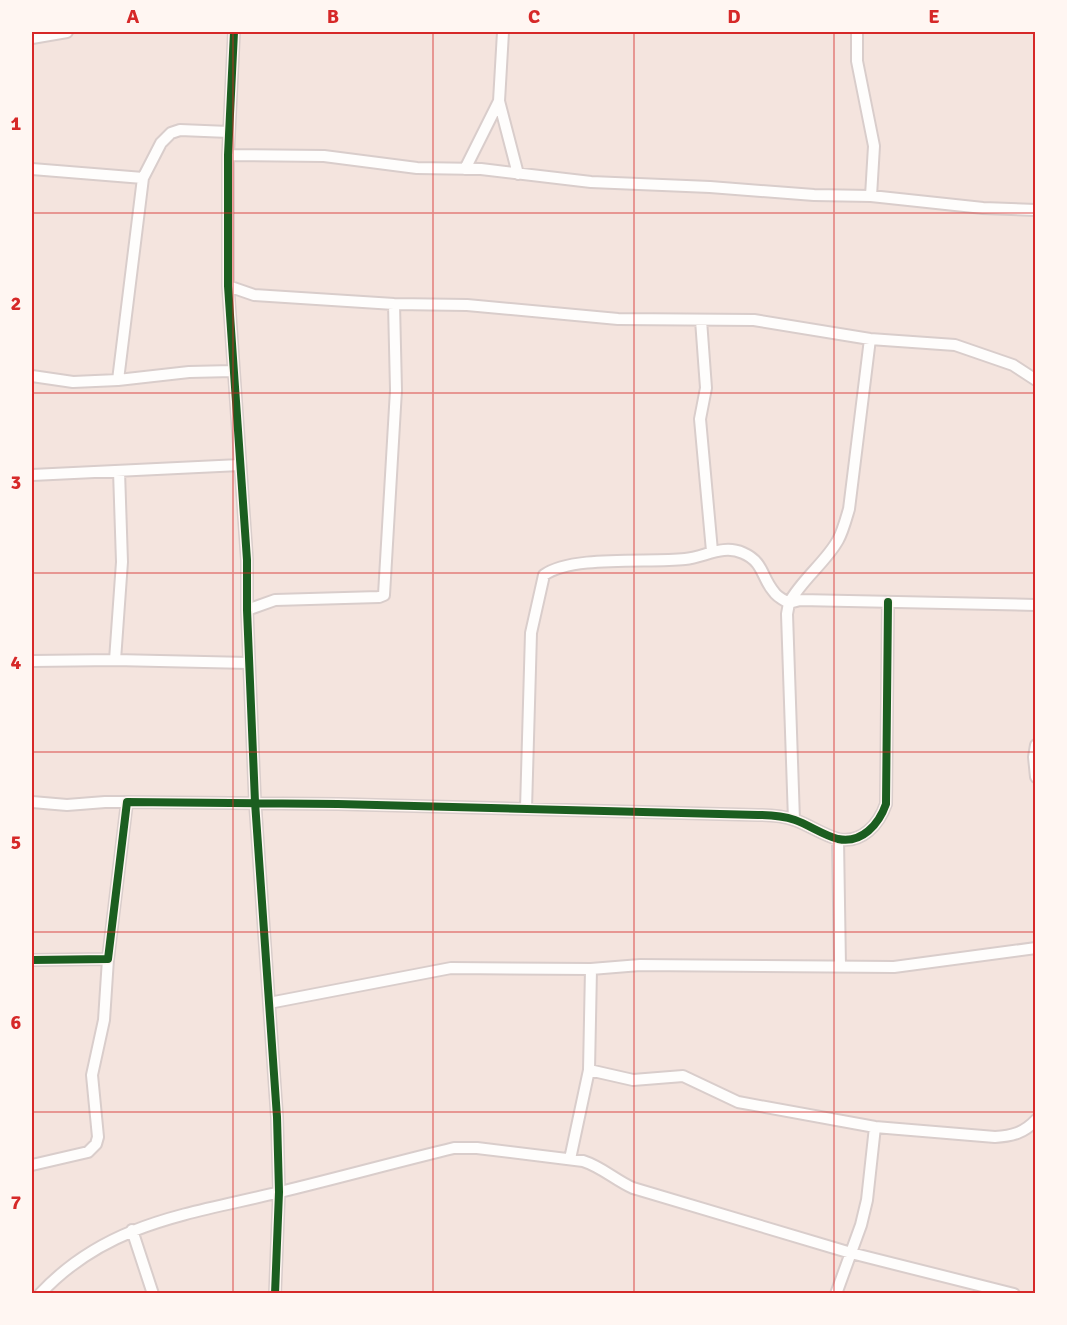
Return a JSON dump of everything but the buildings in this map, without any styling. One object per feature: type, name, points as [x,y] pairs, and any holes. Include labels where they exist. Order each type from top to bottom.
[{"type":"street","points":[[32,38],[67,32]]},
{"type":"street","points":[[234,32],[228,155],[228,286],[247,560],[255,802],[277,1117],[279,1192],[275,1293]]},
{"type":"street","points":[[504,32],[499,101],[518,174]]},
{"type":"street","points":[[857,32],[857,61],[874,146],[871,196]]},
{"type":"street","points":[[465,169],[499,101]]},
{"type":"street","points":[[118,380],[143,178],[161,143],[171,133],[180,130],[229,132]]},
{"type":"street","points":[[228,155],[324,156],[417,168],[481,169],[591,182],[710,187],[814,195],[871,196],[983,208],[1035,210]]},
{"type":"street","points":[[32,169],[143,178]]},
{"type":"street","points":[[228,286],[254,295],[394,304],[467,305],[618,319],[754,320],[870,339],[955,345],[1013,364],[1035,380]]},
{"type":"street","points":[[247,610],[275,600],[384,595],[396,390],[394,304]]},
{"type":"street","points":[[701,320],[706,388],[700,419],[712,551]]},
{"type":"street","points":[[794,820],[787,614],[789,603],[802,582],[838,541],[844,527],[849,509],[870,339]]},
{"type":"street","points":[[32,376],[73,382],[118,380],[189,372],[233,371]]},
{"type":"street","points":[[32,475],[240,465]]},
{"type":"street","points":[[115,660],[122,562],[119,471]]},
{"type":"street","points":[[525,808],[531,633],[540,587],[544,575],[552,569],[572,564],[689,559],[712,551],[739,551],[756,560],[773,592],[789,603],[800,600],[1035,605]]},
{"type":"street","points":[[32,802],[67,806],[105,802],[255,802],[758,814],[794,820],[838,839],[854,839],[866,833],[881,818],[886,804],[888,602]]},
{"type":"street","points":[[32,661],[249,663]]},
{"type":"street","points":[[1035,745],[1035,777]]},
{"type":"street","points":[[32,1165],[88,1152],[96,1144],[98,1137],[92,1075],[104,1020],[108,959],[127,802]]},
{"type":"street","points":[[838,839],[840,967]]},
{"type":"street","points":[[269,1003],[450,968],[591,969],[640,965],[894,967],[1035,948]]},
{"type":"street","points":[[32,960],[108,959]]},
{"type":"street","points":[[570,1159],[589,1070],[591,969]]},
{"type":"street","points":[[589,1070],[633,1080],[683,1076],[738,1102],[875,1127],[995,1137],[1013,1136],[1028,1129],[1035,1120]]},
{"type":"street","points":[[836,1293],[861,1225],[867,1200],[875,1127]]},
{"type":"street","points":[[40,1293],[55,1277],[81,1257],[132,1230],[191,1212],[454,1148],[477,1148],[583,1161],[599,1166],[633,1188],[851,1253],[1014,1293]]},
{"type":"street","points":[[132,1230],[153,1293]]},
{"type":"shaded area","points":[[32,32],[1035,32],[1035,1293],[32,1293]]},
{"type":"cycle path","points":[[234,32],[228,155],[228,286],[247,560],[255,802],[277,1117],[279,1192],[275,1294]]},
{"type":"cycle path","points":[[32,960],[108,959],[127,802],[338,804],[767,815],[795,820],[838,839],[855,838],[874,825],[886,804],[888,602]]}]
